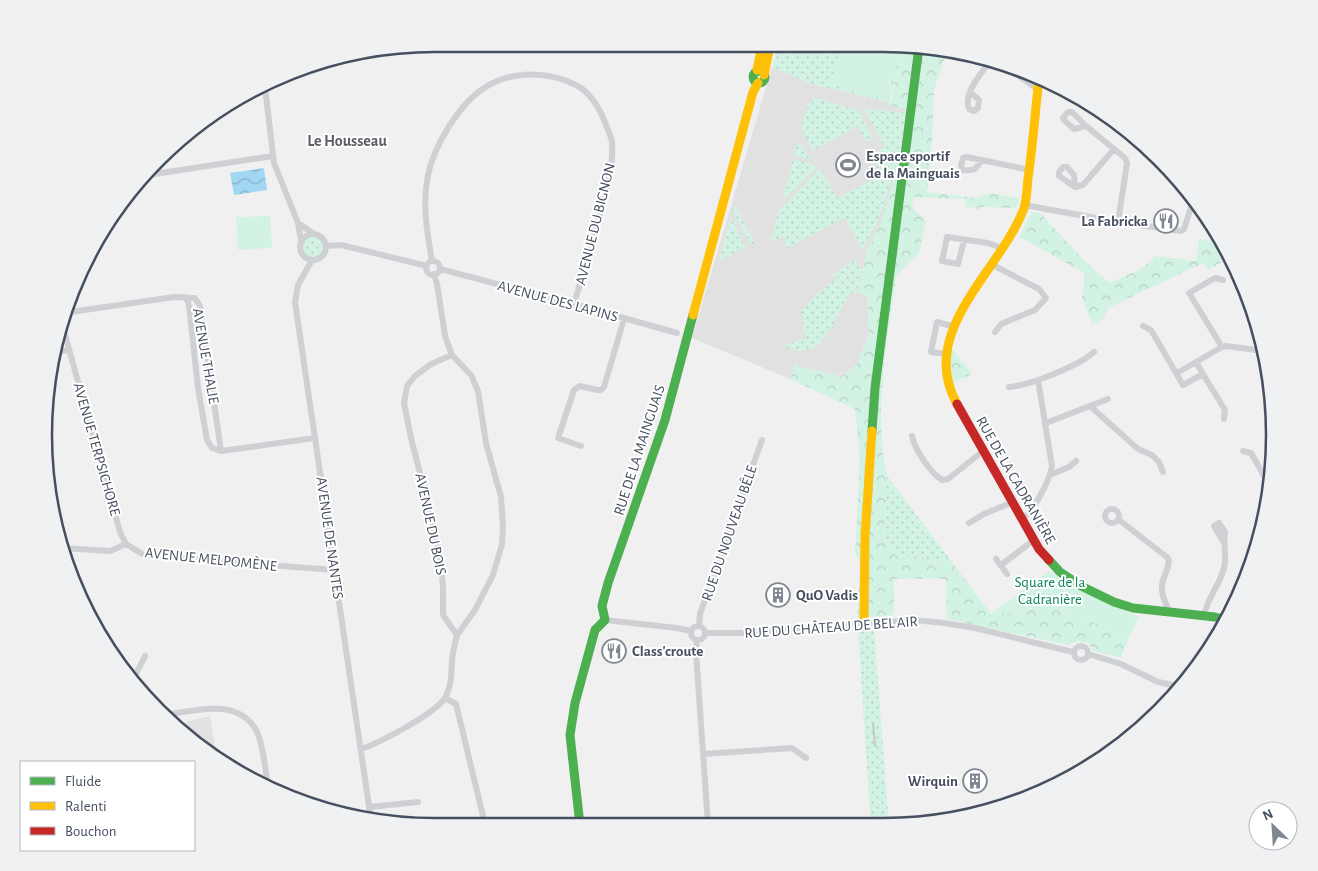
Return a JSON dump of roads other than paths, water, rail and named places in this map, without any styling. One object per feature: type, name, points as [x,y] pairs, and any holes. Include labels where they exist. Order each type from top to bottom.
[{"type":"street","points":[[760,73],[761,52]]},
{"type":"street","points":[[760,73],[768,52]]},
{"type":"street","points":[[864,623],[865,536],[875,388],[918,54]]},
{"type":"street","points":[[971,92],[973,82],[985,67]]},
{"type":"street","name":"RUE DE LA MAINGUAIS","points":[[605,620],[602,606],[608,583],[666,420],[753,92],[758,83],[753,78],[760,73]]},
{"type":"street","name":"AVENUE DU BIGNON","points":[[430,264],[425,211],[426,191],[428,174],[443,135],[471,97],[484,87],[503,78],[529,74],[546,75],[580,87],[593,100],[603,116],[612,140],[612,161],[608,187],[574,304]]},
{"type":"street","name":"RUE DE LA CADRANIÈRE","points":[[1038,86],[1030,170],[1024,205],[1014,228],[952,326],[945,366],[952,395],[1034,540],[1055,568],[1081,586],[1114,602],[1133,608],[1219,619]]},
{"type":"street","points":[[266,92],[274,163],[298,222],[301,240],[300,252],[305,258],[317,260],[324,254],[326,246],[322,238],[298,222]]},
{"type":"street","points":[[1086,126],[1125,158],[1127,163],[1118,222]]},
{"type":"street","points":[[1075,187],[1083,185],[1114,149]]},
{"type":"street","points":[[157,174],[273,156]]},
{"type":"street","points":[[981,160],[1030,170]]},
{"type":"street","points":[[1024,205],[1181,231],[1184,229],[1191,208]]},
{"type":"street","points":[[301,240],[306,235],[314,234]]},
{"type":"street","points":[[964,241],[958,264],[942,261],[947,238],[988,244],[1002,248]]},
{"type":"street","points":[[326,246],[341,245],[430,264],[438,263],[440,269],[434,274]]},
{"type":"street","name":"AVENUE DE NANTES","points":[[312,260],[298,284],[295,302],[370,812]]},
{"type":"street","points":[[361,748],[419,719],[445,698],[452,681],[452,661],[457,635],[476,610],[492,574],[502,544],[501,497],[486,443],[478,391],[471,376],[452,355],[445,336],[438,284],[434,274],[428,272],[430,264]]},
{"type":"street","points":[[991,264],[1039,289],[1046,298],[1035,310],[1002,324],[995,332]]},
{"type":"street","name":"AVENUE DES LAPINS","points":[[440,269],[677,333]]},
{"type":"street","points":[[1222,347],[1189,293],[1215,278],[1223,280]]},
{"type":"street","name":"AVENUE THALIE","points":[[73,312],[174,297],[195,298],[200,306],[221,451]]},
{"type":"street","points":[[186,297],[198,388],[207,440],[212,448],[221,451],[315,438]]},
{"type":"street","points":[[581,446],[558,438],[574,390],[580,386],[602,390],[624,319]]},
{"type":"street","points":[[946,354],[931,352],[937,322],[952,326]]},
{"type":"street","points":[[1143,326],[1151,330],[1183,385],[1203,374]]},
{"type":"street","name":"AVENUE TERPSICHORE","points":[[66,338],[120,532],[126,544]]},
{"type":"street","points":[[1176,373],[1222,347],[1255,350]]},
{"type":"street","points":[[62,351],[69,350]]},
{"type":"street","points":[[1009,387],[1021,387],[1038,380],[1087,358],[1094,352]]},
{"type":"street","name":"AVENUE DU BOIS","points":[[452,355],[431,364],[415,376],[407,386],[404,403],[440,556],[443,615],[457,635]]},
{"type":"street","points":[[1196,362],[1225,410],[1224,419]]},
{"type":"street","points":[[1022,519],[1030,513],[1050,475],[1052,466],[1038,380]]},
{"type":"street","points":[[1046,424],[1108,398]]},
{"type":"street","points":[[1090,406],[1138,449],[1152,455],[1159,462],[1163,472]]},
{"type":"street","points":[[912,436],[914,447],[937,477],[942,480],[948,479],[984,451]]},
{"type":"street","name":"RUE DU NOUVEAU BÊLE","points":[[699,626],[700,614],[762,440]]},
{"type":"street","points":[[1243,451],[1251,453],[1263,475]]},
{"type":"street","points":[[1050,475],[1069,467],[1076,461]]},
{"type":"street","points":[[970,523],[984,514],[1013,502]]},
{"type":"street","points":[[1118,519],[1168,558],[1169,564],[1162,586],[1163,596],[1170,613]]},
{"type":"street","points":[[1001,565],[1034,540]]},
{"type":"street","points":[[1204,616],[1206,607],[1225,567],[1223,541]]},
{"type":"street","name":"AVENUE MELPOMÈNE","points":[[70,549],[110,552],[126,544],[144,555],[334,570]]},
{"type":"street","points":[[996,559],[1008,574]]},
{"type":"street","points":[[579,818],[570,735],[575,703],[595,630],[605,620],[691,631]]},
{"type":"street","name":"RUE DU CHÂTEAU DE BEL AIR","points":[[705,632],[741,633],[913,620],[975,628],[1074,652]]},
{"type":"street","points":[[695,626],[703,628],[705,632],[702,639],[697,640],[692,637],[691,631],[695,626]]},
{"type":"street","points":[[697,640],[696,652],[708,818]]},
{"type":"street","points":[[1082,646],[1087,649],[1088,654],[1085,659],[1080,661],[1075,658],[1074,652],[1077,647],[1082,646]]},
{"type":"street","points":[[1088,654],[1121,664],[1158,682],[1172,686]]},
{"type":"street","points":[[136,674],[145,656]]},
{"type":"street","points":[[445,698],[456,704],[484,818]]},
{"type":"street","points":[[173,714],[220,708],[241,715],[257,731],[266,779]]},
{"type":"street","points":[[704,754],[792,748],[806,758]]},
{"type":"street","points":[[369,807],[418,802]]},
{"type":"water","points":[[264,168],[267,190],[234,195],[230,173]]},
{"type":"railway","points":[[873,723],[875,746]]},
{"type":"place","name":"Espace sportif de la Mainguais","points":[[848,165]]},
{"type":"place","name":"La Fabricka","points":[[1166,221]]},
{"type":"place","name":"QuO Vadis","points":[[778,595]]},
{"type":"place","name":"Class'croute","points":[[614,651]]},
{"type":"place","name":"Wirquin","points":[[975,781]]},
{"type":"district","name":"Le Housseau","points":[[347,140]]},
{"type":"park label","name":"Square de la Cadranière","points":[[1050,590]]}]
